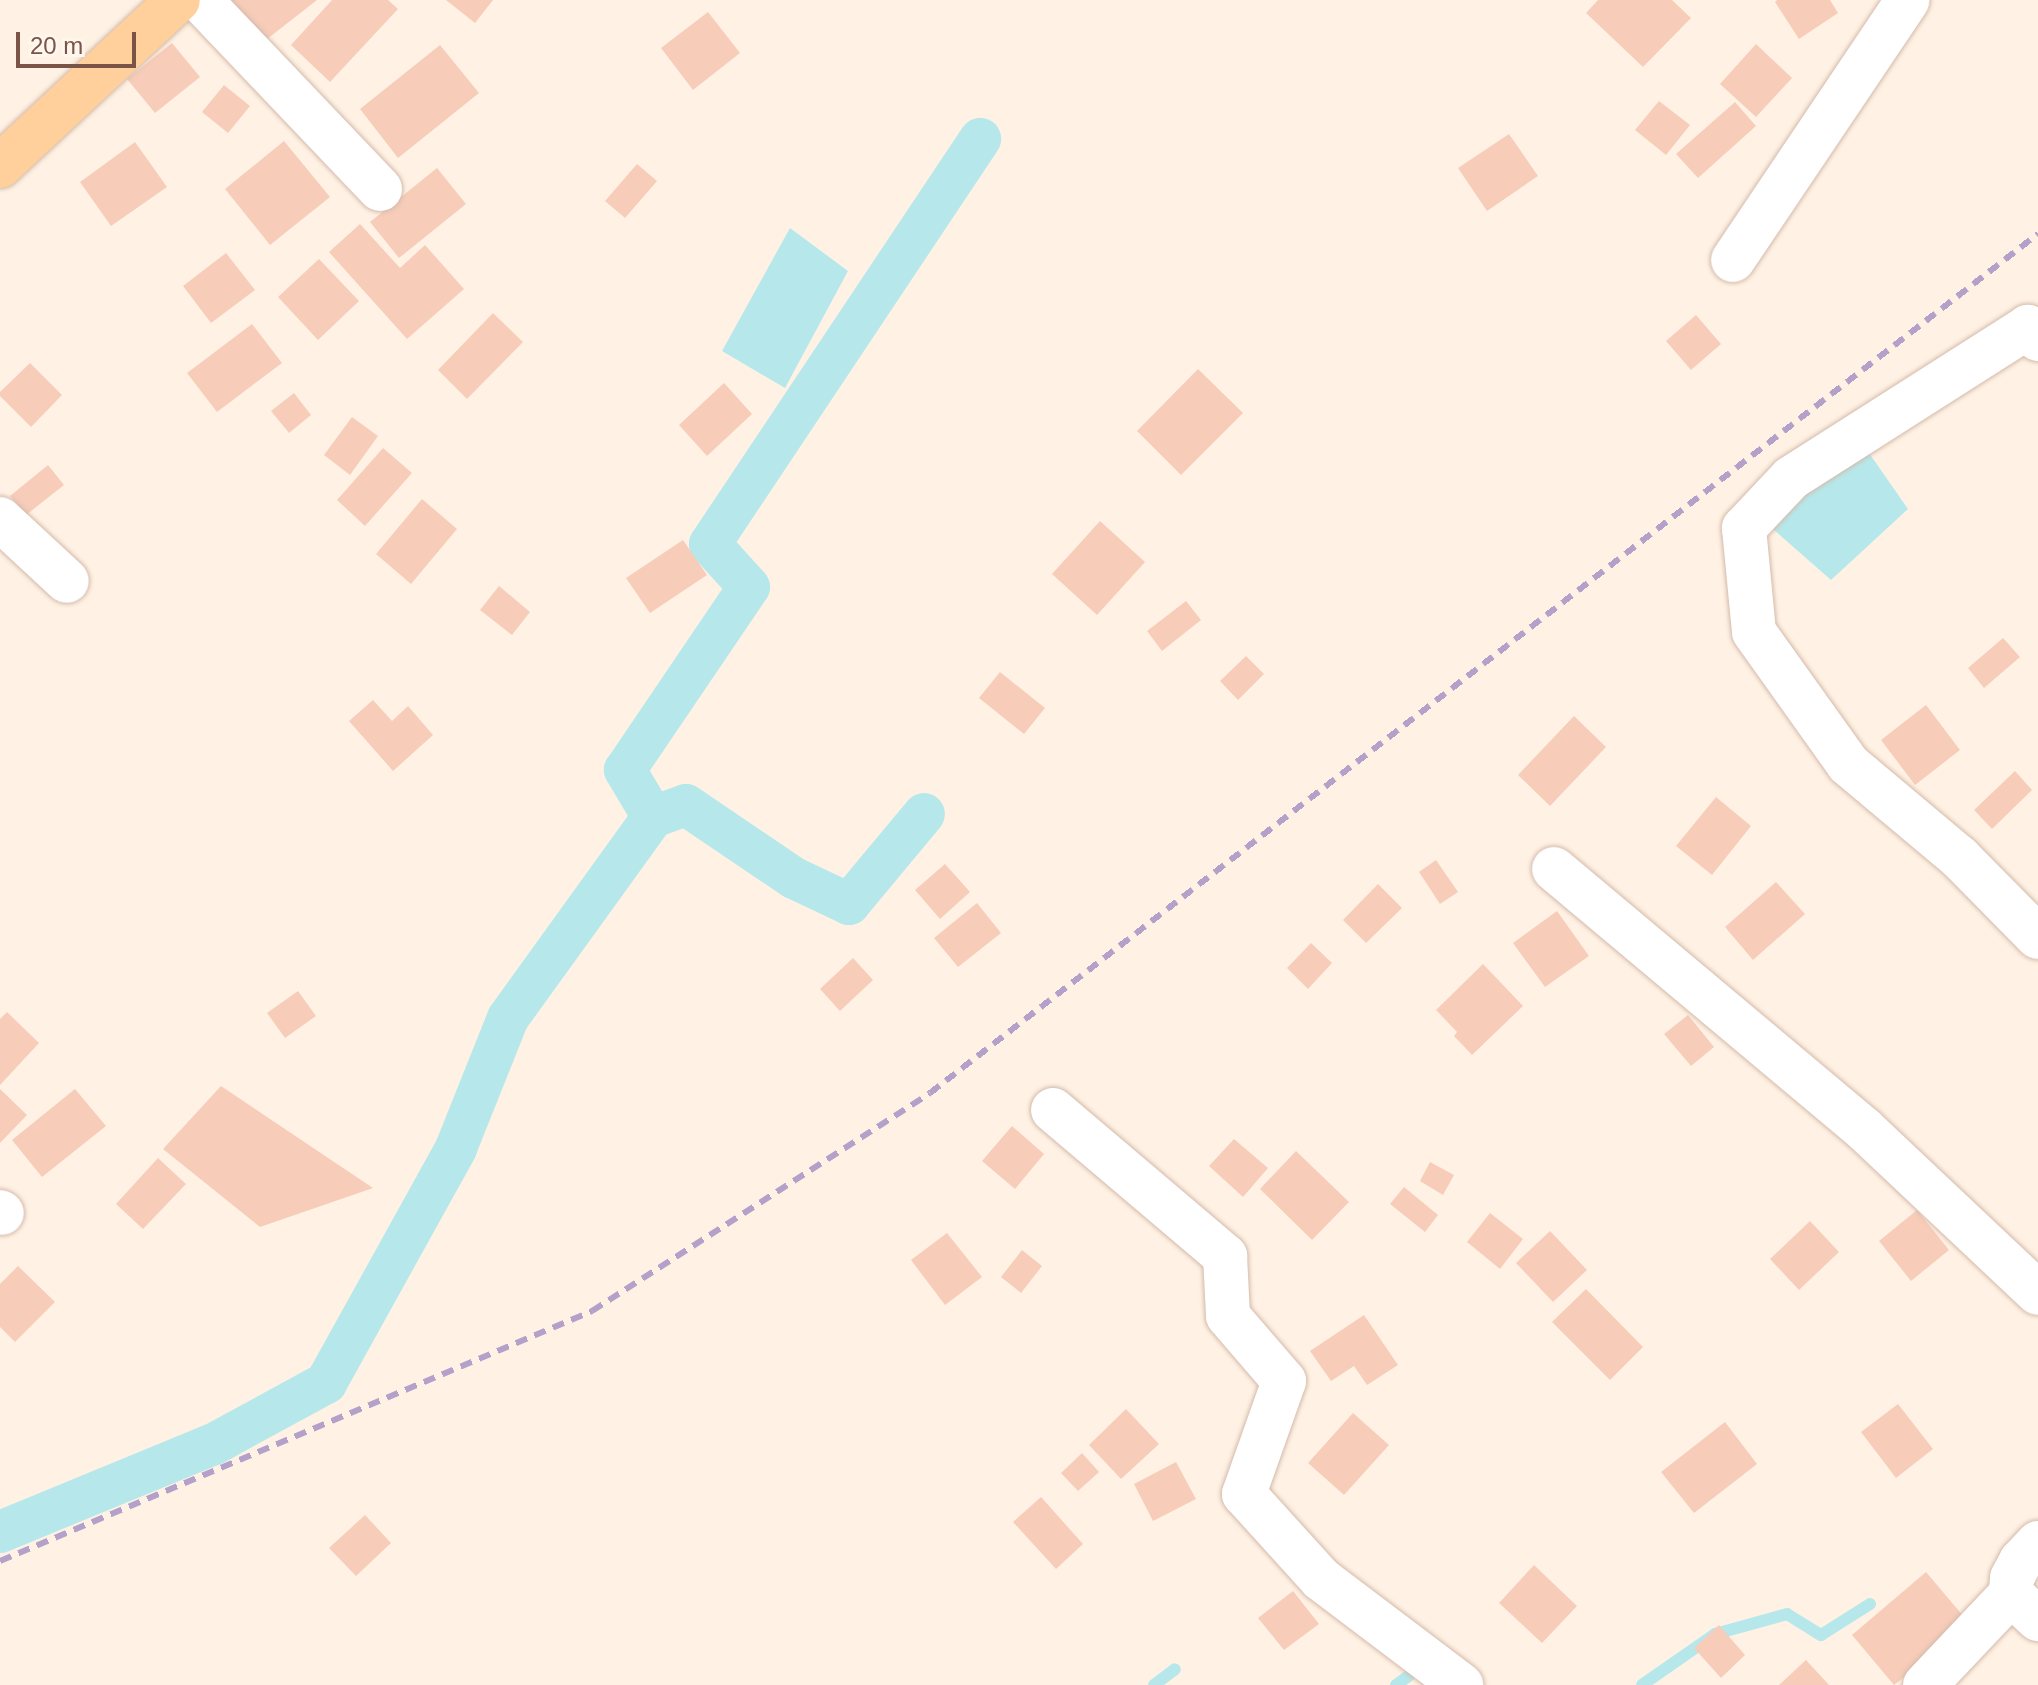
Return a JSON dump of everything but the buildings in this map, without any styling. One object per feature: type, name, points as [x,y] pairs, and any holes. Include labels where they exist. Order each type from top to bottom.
[{"type":"main road","points":[[0,166],[178,0]]},
{"type":"street","points":[[200,0],[380,189]]},
{"type":"street","points":[[1733,260],[1908,0]]},
{"type":"street","points":[[2038,339],[2028,327],[1791,478],[1744,528],[1754,632],[1848,764],[1960,858],[2038,937]]},
{"type":"street","points":[[0,519],[67,581]]},
{"type":"street","points":[[1554,869],[1864,1129],[2038,1293]]},
{"type":"street","points":[[1053,1110],[1225,1256],[1228,1316],[1284,1381],[1244,1494],[1321,1579],[1461,1685]]},
{"type":"street","points":[[1925,1685],[2025,1607],[2012,1578],[2021,1561],[2038,1543]]},
{"type":"water","points":[[790,228],[848,271],[785,388],[722,351]]},
{"type":"water","points":[[1860,440],[1908,509],[1831,580],[1773,529]]},
{"type":"waterway","points":[[0,1532],[214,1444],[326,1383],[456,1148],[508,1018],[653,817],[625,770],[749,587],[710,544],[980,139]]},
{"type":"waterway","points":[[653,817],[686,805],[794,878],[849,904],[924,814]]},
{"type":"waterway","points":[[1642,1685],[1715,1634],[1787,1614],[1821,1635],[1870,1604]]},
{"type":"waterway","points":[[1396,1685],[1422,1666]]},
{"type":"waterway","points":[[1154,1685],[1175,1669]]},
{"type":"railway","points":[[0,1561],[592,1311],[930,1093],[2038,234]]}]
